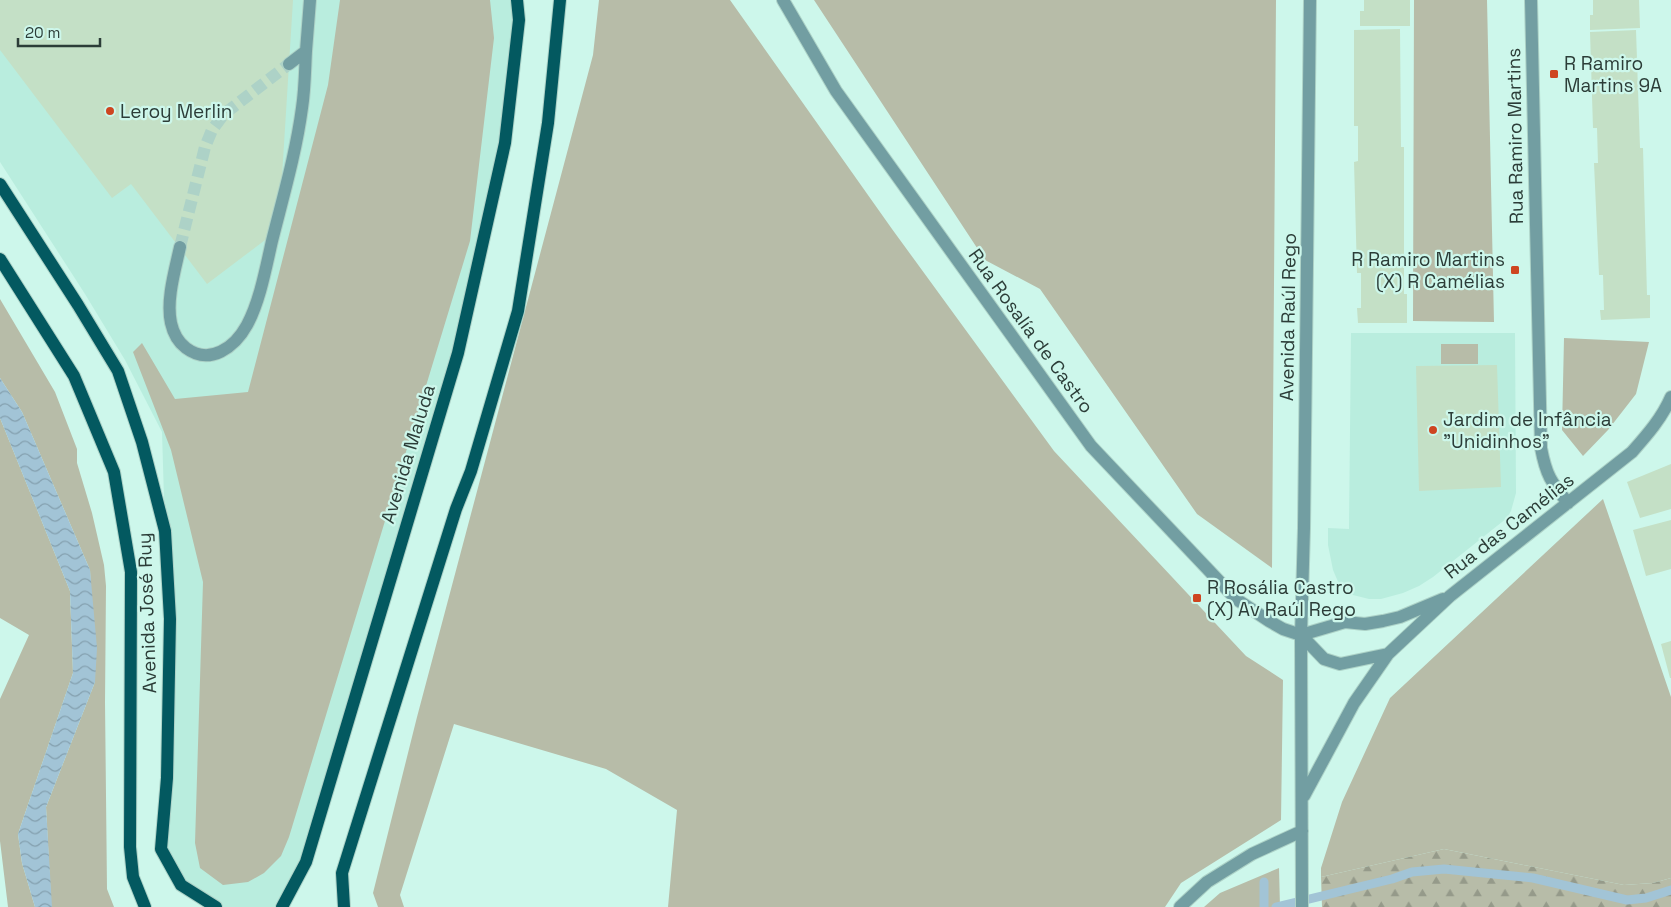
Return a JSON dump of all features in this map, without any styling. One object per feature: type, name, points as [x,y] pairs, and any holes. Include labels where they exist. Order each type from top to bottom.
[{"type":"main road","name":"Avenida Maluda","points":[[282,907],[306,862],[458,353],[505,143],[519,20],[516,0]]},
{"type":"main road","points":[[344,907],[342,872],[471,471],[518,311],[548,123],[560,0]]},
{"type":"main road","name":"Avenida José Ruy","points":[[0,184],[118,371],[142,442],[165,531],[170,619],[167,778],[161,849],[182,885],[216,907]]},
{"type":"main road","name":"Avenida José Ruy","points":[[0,259],[74,376],[114,472],[131,572],[130,847],[133,877],[145,907]]},
{"type":"street","points":[[180,248],[173,277],[170,304],[171,322],[175,336],[193,353],[204,356],[214,355],[225,350],[235,341],[247,325],[254,306],[292,164],[302,107],[310,0]]},
{"type":"street","name":"Rua Rosalía de Castro","points":[[783,0],[836,91],[1091,446],[1236,599],[1283,629],[1301,635]]},
{"type":"street","name":"Avenida Raúl Rego","points":[[1302,798],[1301,635],[1310,0]]},
{"type":"street","name":"Rua Ramiro Martins","points":[[1530,0],[1541,448],[1545,470],[1568,503]]},
{"type":"street","points":[[289,64],[306,51]]},
{"type":"street","name":"Rua das Camélias","points":[[1302,907],[1302,798],[1354,703],[1388,654],[1450,596],[1632,452],[1652,430],[1670,405]]},
{"type":"street","name":"Rua das Camélias","points":[[1301,635],[1346,622],[1365,624],[1400,617],[1450,596]]},
{"type":"street","points":[[1301,635],[1324,659],[1340,664],[1388,654]]},
{"type":"street","points":[[1180,907],[1207,882],[1252,854],[1302,830]]},
{"type":"shaded area","points":[[0,0],[517,0],[505,143],[458,353],[306,862],[282,907],[216,907],[181,885],[161,849],[165,531],[162,432],[125,360],[0,162]]},
{"type":"shaded area","name":"Jardim de Infância \"Unidinhos\"","points":[[1351,333],[1515,333],[1516,493],[1511,511],[1507,518],[1433,577],[1403,593],[1381,599],[1369,599],[1353,595],[1339,584],[1333,570],[1328,545],[1328,528],[1349,529]]},
{"type":"green space","points":[[340,0],[490,0],[494,38],[470,241],[289,837],[281,856],[264,873],[248,882],[223,885],[200,868],[195,843],[203,582],[171,450],[133,352],[142,343],[175,399],[248,392],[328,85]]},
{"type":"green space","points":[[599,0],[730,0],[892,229],[1054,451],[1246,656],[1283,680],[1281,820],[1181,883],[1165,907],[668,907],[677,810],[606,769],[454,724],[400,895],[404,907],[378,907],[373,893],[417,717],[593,55]]},
{"type":"green space","points":[[814,0],[1276,0],[1272,568],[1197,514],[1040,289],[985,260]]},
{"type":"green space","points":[[1414,0],[1487,0],[1494,322],[1413,321]]},
{"type":"green space","points":[[0,299],[55,392],[77,449],[77,463],[92,513],[104,565],[106,586],[107,889],[114,907],[46,907],[51,902],[46,807],[95,682],[90,570],[22,412],[0,378]]},
{"type":"green space","points":[[1564,338],[1649,342],[1636,394],[1608,430],[1583,456],[1562,430]]},
{"type":"green space","points":[[1441,344],[1478,344],[1478,364],[1441,364]]},
{"type":"green space","points":[[0,418],[70,591],[73,673],[18,834],[22,863],[35,907],[8,907],[0,841],[0,699],[29,635],[0,618]]},
{"type":"green space","points":[[1603,499],[1671,697],[1671,878],[1653,883],[1624,885],[1444,849],[1321,877],[1321,868],[1342,802],[1390,698]]},
{"type":"green space","points":[[1444,849],[1624,885],[1653,883],[1671,878],[1671,907],[1322,907],[1321,877]]},
{"type":"green space","points":[[1279,868],[1280,907],[1204,907],[1220,893]]},
{"type":"water","points":[[0,378],[22,412],[90,570],[97,648],[95,682],[46,807],[52,907],[35,907],[22,863],[18,834],[73,673],[70,591],[0,418]]},
{"type":"building","points":[[0,0],[293,0],[280,208],[273,234],[207,284],[131,184],[112,198],[0,50]]},
{"type":"building","points":[[1364,0],[1410,0],[1410,26],[1360,26],[1360,11],[1364,11]]},
{"type":"building","points":[[1593,0],[1639,0],[1640,28],[1590,30]]},
{"type":"building","points":[[1400,29],[1401,147],[1404,147],[1404,294],[1407,294],[1407,323],[1358,323],[1357,308],[1361,308],[1361,273],[1357,273],[1354,162],[1358,161],[1358,126],[1354,126],[1354,30]]},
{"type":"building","points":[[1636,30],[1640,148],[1643,148],[1647,295],[1650,295],[1650,318],[1601,320],[1600,310],[1604,310],[1603,275],[1599,275],[1594,163],[1598,163],[1597,128],[1593,128],[1590,32]]},
{"type":"building","points":[[1497,365],[1501,487],[1419,491],[1416,366]]},
{"type":"building","points":[[1671,464],[1671,509],[1640,518],[1627,482]]},
{"type":"building","points":[[1671,520],[1671,569],[1646,576],[1633,530]]},
{"type":"building","points":[[1671,641],[1671,678],[1670,678],[1661,644]]},
{"type":"waterway","points":[[1276,907],[1392,879],[1412,872],[1444,869],[1533,878],[1627,900],[1646,898],[1671,890]]},
{"type":"waterway","points":[[1264,882],[1264,907]]},
{"type":"tunnel","points":[[180,247],[205,147],[212,130],[224,114],[289,64]]},
{"type":"place","name":"R Ramiro Martins 9A","points":[[1554,74]]},
{"type":"place","name":"Leroy Merlin","points":[[110,111]]},
{"type":"place","name":"R Ramiro Martins (X) R Camélias","points":[[1515,270]]},
{"type":"place","name":"Jardim de Infância \"Unidinhos\"","points":[[1433,430]]},
{"type":"place","name":"R Rosália Castro (X) Av Raúl Rego","points":[[1197,598]]}]
